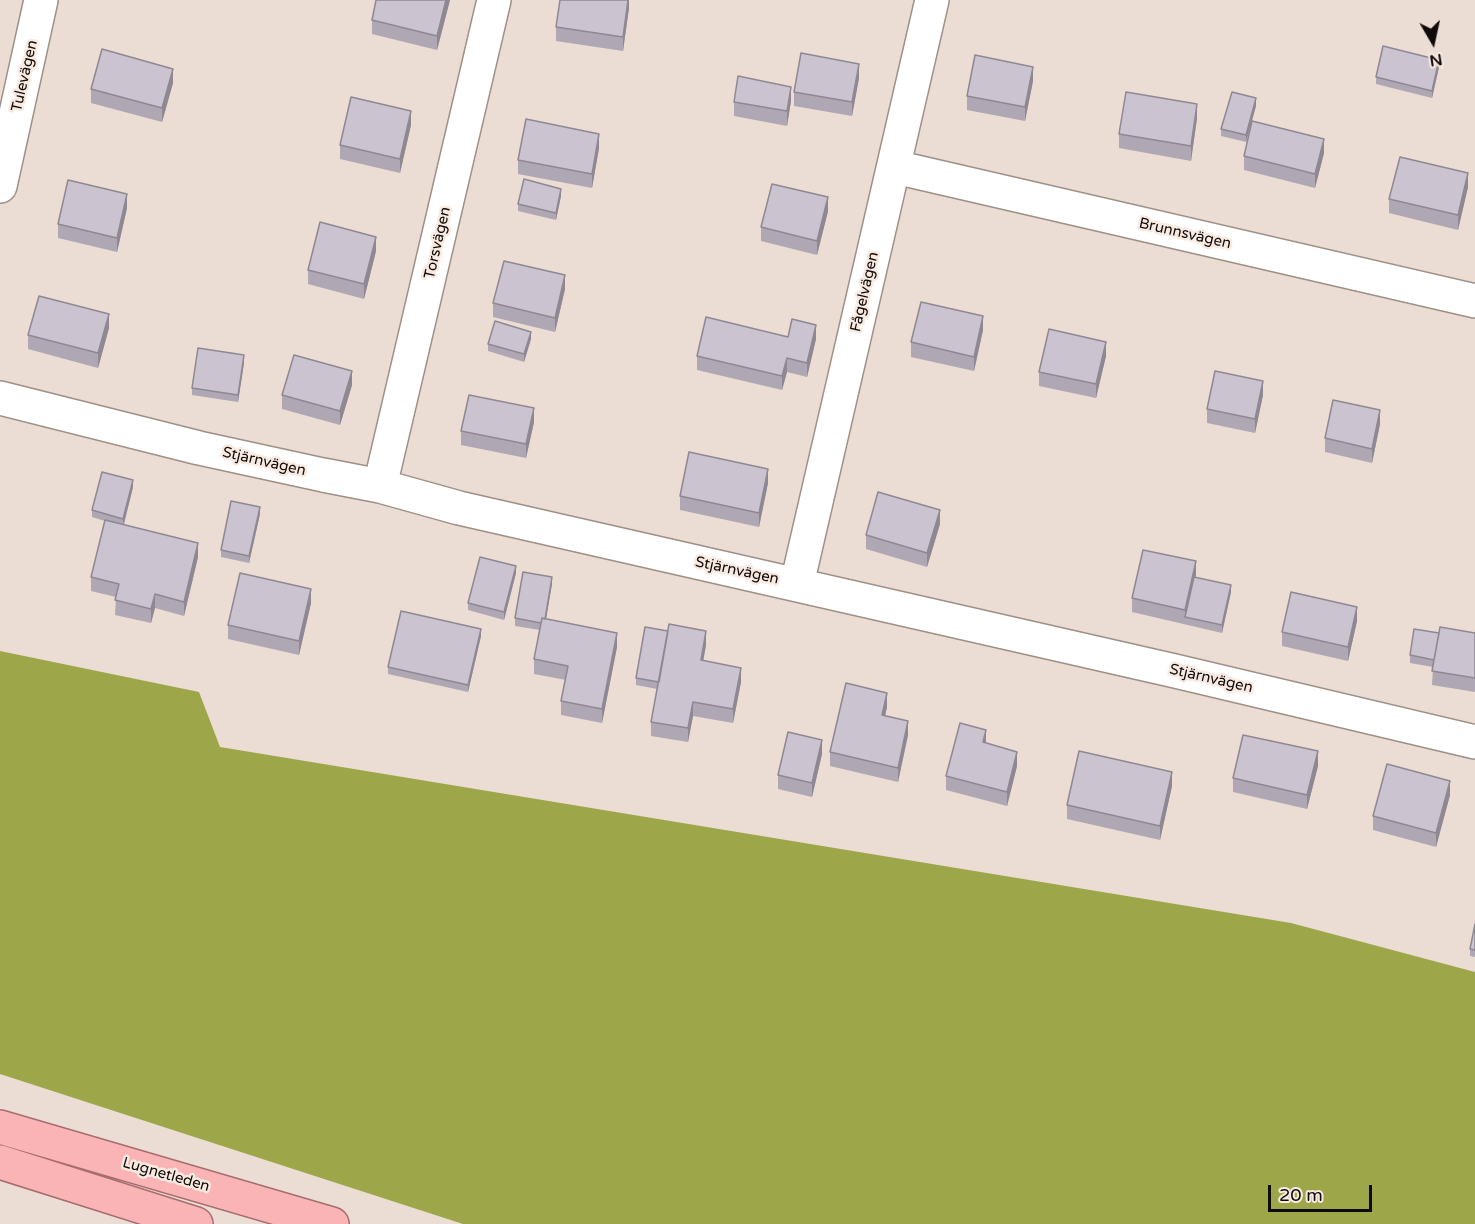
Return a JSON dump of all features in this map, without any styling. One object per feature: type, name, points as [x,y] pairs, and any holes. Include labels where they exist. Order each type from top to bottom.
[{"type":"highway","name":"Lugnetleden","points":[[0,1127],[332,1224]]},
{"type":"highway","points":[[0,1162],[196,1224]]},
{"type":"street","name":"Tulevägen","points":[[0,186],[41,0]]},
{"type":"street","name":"Torsvägen","points":[[380,486],[494,0]]},
{"type":"street","name":"Fågelvägen","points":[[797,584],[932,0]]},
{"type":"street","name":"Brunnsvägen","points":[[895,167],[1475,301]]},
{"type":"street","name":"Stjärnvägen","points":[[0,398],[199,448],[323,476],[380,486],[470,510],[1475,742]]},
{"type":"green space","points":[[0,651],[199,692],[220,747],[1291,923],[1475,972],[1475,1224],[463,1224],[0,1074]]},
{"type":"building","points":[[376,0],[446,0],[437,36],[372,20]]},
{"type":"building","points":[[560,0],[628,0],[623,37],[556,27]]},
{"type":"building","points":[[1383,46],[1439,60],[1432,91],[1376,77]]},
{"type":"building","points":[[102,49],[173,69],[162,108],[91,89]]},
{"type":"building","points":[[801,53],[859,64],[852,102],[794,92]]},
{"type":"building","points":[[975,55],[1033,67],[1025,107],[967,96]]},
{"type":"building","points":[[738,76],[791,87],[787,111],[734,102]]},
{"type":"building","points":[[1126,92],[1197,104],[1191,146],[1119,134]]},
{"type":"building","points":[[1232,92],[1256,98],[1246,135],[1221,129]]},
{"type":"building","points":[[351,97],[411,111],[400,159],[340,145]]},
{"type":"building","points":[[526,119],[599,134],[592,174],[518,160]]},
{"type":"building","points":[[1252,121],[1324,139],[1315,174],[1244,156]]},
{"type":"building","points":[[1400,157],[1468,173],[1458,215],[1389,199]]},
{"type":"building","points":[[524,179],[561,189],[556,213],[518,204]]},
{"type":"building","points":[[68,180],[127,194],[117,238],[58,224]]},
{"type":"building","points":[[772,184],[828,197],[817,241],[761,227]]},
{"type":"building","points":[[320,222],[376,237],[364,284],[308,270]]},
{"type":"building","points":[[504,261],[565,275],[555,318],[493,303]]},
{"type":"building","points":[[39,296],[109,314],[98,353],[28,335]]},
{"type":"building","points":[[921,302],[983,316],[974,357],[911,342]]},
{"type":"building","points":[[706,317],[788,337],[792,319],[816,325],[807,363],[787,358],[782,376],[697,356]]},
{"type":"building","points":[[495,321],[531,332],[524,354],[488,344]]},
{"type":"building","points":[[1049,329],[1106,342],[1096,384],[1039,372]]},
{"type":"building","points":[[198,348],[244,355],[238,395],[192,388]]},
{"type":"building","points":[[294,355],[352,371],[340,411],[282,395]]},
{"type":"building","points":[[1215,371],[1263,381],[1255,419],[1207,409]]},
{"type":"building","points":[[469,395],[534,408],[526,444],[461,431]]},
{"type":"building","points":[[1333,400],[1380,410],[1372,449],[1325,438]]},
{"type":"building","points":[[689,452],[768,469],[759,513],[680,496]]},
{"type":"building","points":[[102,472],[133,480],[123,519],[92,510]]},
{"type":"building","points":[[878,492],[940,510],[927,553],[866,535]]},
{"type":"building","points":[[231,501],[260,507],[249,556],[221,550]]},
{"type":"building","points":[[105,520],[198,543],[184,602],[155,594],[151,609],[115,600],[119,584],[91,577]]},
{"type":"building","points":[[1143,550],[1196,561],[1185,610],[1132,598]]},
{"type":"building","points":[[480,557],[516,566],[504,612],[468,603]]},
{"type":"building","points":[[523,572],[552,577],[545,619],[542,618],[541,623],[515,618]]},
{"type":"building","points":[[240,573],[311,589],[299,641],[228,625]]},
{"type":"building","points":[[1194,577],[1231,585],[1222,625],[1185,617]]},
{"type":"building","points":[[1291,592],[1357,607],[1348,647],[1282,632]]},
{"type":"building","points":[[401,611],[481,629],[468,685],[388,667]]},
{"type":"building","points":[[542,618],[617,633],[602,709],[561,701],[568,666],[534,659]]},
{"type":"building","points":[[669,624],[706,631],[701,660],[741,668],[733,709],[693,702],[688,728],[651,722]]},
{"type":"building","points":[[645,627],[668,631],[659,682],[636,678]]},
{"type":"building","points":[[1440,627],[1475,633],[1475,678],[1432,671]]},
{"type":"building","points":[[1414,629],[1439,633],[1434,660],[1410,655]]},
{"type":"building","points":[[846,683],[887,693],[882,715],[908,721],[898,768],[830,752]]},
{"type":"building","points":[[960,723],[986,730],[983,742],[1017,752],[1007,792],[946,776]]},
{"type":"building","points":[[788,732],[822,740],[812,783],[778,775]]},
{"type":"building","points":[[1243,735],[1318,751],[1307,795],[1233,778]]},
{"type":"building","points":[[1079,751],[1172,772],[1160,826],[1067,805]]},
{"type":"building","points":[[1387,764],[1450,781],[1436,833],[1373,816]]},
{"type":"building","points":[[1475,924],[1475,950],[1470,949]]}]
